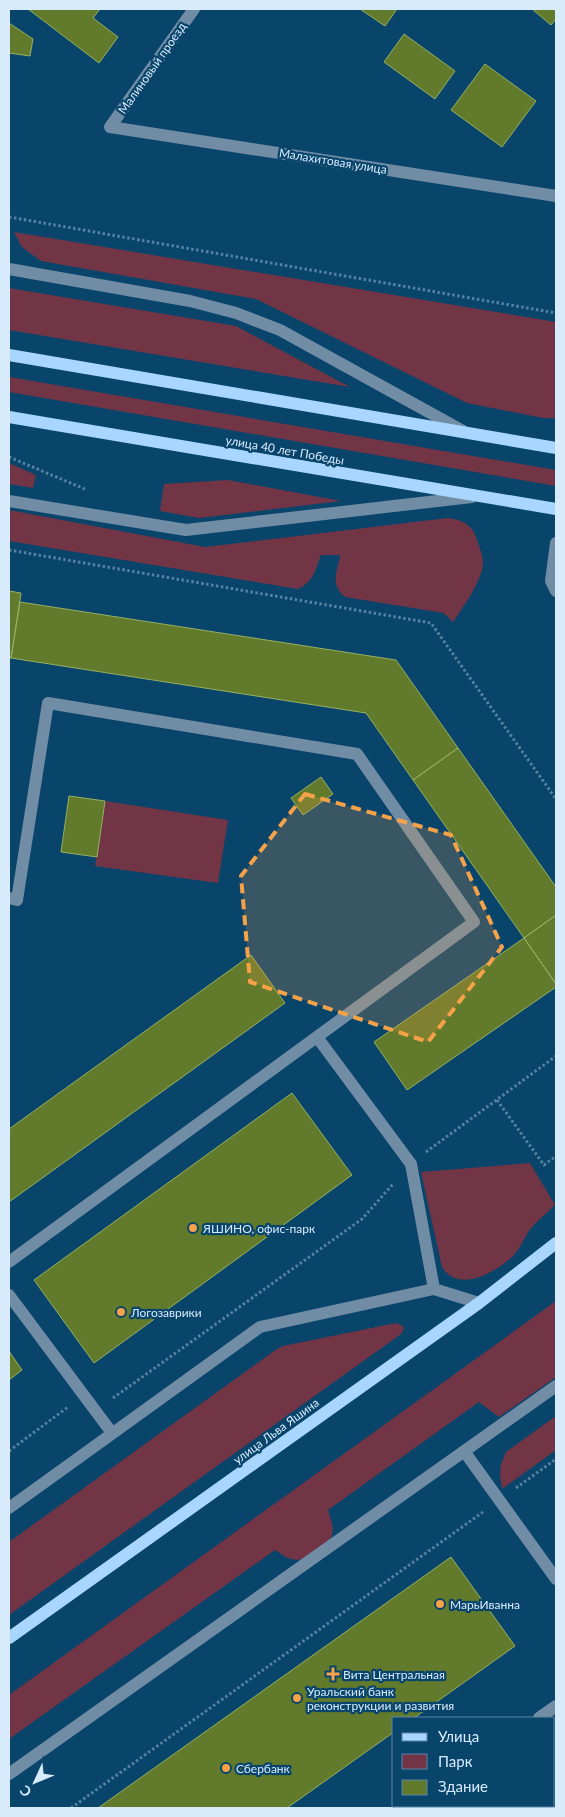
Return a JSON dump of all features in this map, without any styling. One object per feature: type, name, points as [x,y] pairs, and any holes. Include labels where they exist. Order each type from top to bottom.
[{"type":"main road","points":[[9,355],[553,447]]},
{"type":"main road","name":"улица 40 лет Победы","points":[[9,417],[556,510]]},
{"type":"main road","name":"улица Льва Яшина","points":[[9,1638],[479,1302],[556,1243]]},
{"type":"street","name":"Малиновый проезд","points":[[110,127],[194,9]]},
{"type":"street","name":"Малахитовая улица","points":[[110,127],[556,196]]},
{"type":"street","points":[[9,269],[190,301],[236,313],[280,330],[465,432]]},
{"type":"street","points":[[9,500],[186,530],[475,496]]},
{"type":"street","points":[[556,543],[551,581],[556,591]]},
{"type":"street","points":[[9,898],[17,900],[48,703],[357,754],[474,922],[9,1262]]},
{"type":"street","points":[[317,1037],[411,1164],[434,1289]]},
{"type":"street","points":[[9,1508],[260,1327],[434,1289],[479,1302]]},
{"type":"street","points":[[9,1295],[112,1433]]},
{"type":"street","points":[[9,1774],[556,1386]]},
{"type":"street","points":[[464,1451],[556,1579]]},
{"type":"street","points":[[540,1717],[556,1706]]},
{"type":"path","points":[[9,217],[556,314]]},
{"type":"path","points":[[9,457],[87,490]]},
{"type":"path","points":[[9,550],[431,623],[556,799]]},
{"type":"path","points":[[9,1451],[84,1396],[105,1404],[362,1219],[411,1164],[556,1056]]},
{"type":"path","points":[[497,1100],[544,1165],[556,1156]]},
{"type":"path","points":[[71,1808],[556,1459]]},
{"type":"highlighted area","points":[[305,794],[451,835],[502,947],[428,1042],[250,982],[241,876]]},
{"type":"green space","points":[[14,232],[556,322],[556,418],[543,418],[467,403],[256,299],[41,261],[22,247]]},
{"type":"green space","points":[[9,288],[236,326],[350,387],[9,330]]},
{"type":"green space","points":[[9,377],[556,470],[556,486],[9,392]]},
{"type":"green space","points":[[9,463],[36,475],[33,488],[9,484]]},
{"type":"green space","points":[[228,480],[341,501],[199,518],[160,511],[164,484]]},
{"type":"green space","points":[[9,510],[205,547],[448,518],[459,520],[471,528],[476,537],[483,562],[476,585],[453,622],[444,613],[345,597],[337,587],[336,582],[340,555],[321,555],[311,579],[298,589],[9,541]]},
{"type":"green space","points":[[105,801],[228,820],[218,883],[95,866]]},
{"type":"green space","points":[[530,1163],[555,1205],[532,1227],[513,1256],[488,1274],[467,1280],[449,1275],[442,1267],[421,1172]]},
{"type":"green space","points":[[556,1301],[556,1377],[499,1417],[479,1402],[328,1510],[333,1528],[330,1539],[303,1559],[292,1559],[275,1550],[9,1739],[9,1695]]},
{"type":"green space","points":[[396,1323],[403,1326],[404,1329],[401,1334],[9,1615],[9,1542],[277,1349],[283,1346]]},
{"type":"green space","points":[[556,1416],[556,1450],[502,1489],[501,1464],[506,1452]]},
{"type":"building","points":[[28,9],[100,9],[93,18],[118,37],[99,63]]},
{"type":"building","points":[[360,9],[397,9],[385,26]]},
{"type":"building","points":[[532,9],[556,9],[556,19],[551,25]]},
{"type":"building","points":[[9,23],[33,39],[30,56],[9,53]]},
{"type":"building","points":[[404,34],[455,71],[435,99],[384,62]]},
{"type":"building","points":[[485,64],[536,101],[502,147],[451,110]]},
{"type":"building","points":[[9,591],[21,593],[11,658],[9,658]]},
{"type":"building","points":[[20,602],[396,660],[458,748],[413,780],[366,713],[11,658]]},
{"type":"building","points":[[458,748],[556,887],[556,915],[524,938],[413,780]]},
{"type":"building","points":[[321,777],[333,794],[303,815],[291,798]]},
{"type":"building","points":[[69,796],[105,801],[97,857],[61,852]]},
{"type":"building","points":[[556,915],[556,984],[524,938]]},
{"type":"building","points":[[524,938],[556,984],[556,987],[407,1090],[374,1042]]},
{"type":"building","points":[[251,955],[285,1003],[9,1202],[9,1129]]},
{"type":"building","name":"ЯШИНО, офис-парк","points":[[292,1093],[352,1175],[94,1363],[34,1280]]},
{"type":"building","points":[[9,1351],[22,1370],[9,1380]]},
{"type":"building","points":[[451,1557],[515,1646],[415,1717],[392,1717],[392,1733],[287,1808],[98,1808]]},
{"type":"place","name":"ЯШИНО, офис-парк","points":[[193,1228]]},
{"type":"place","name":"Логозаврики","points":[[121,1312]]},
{"type":"place","name":"МарьИванна","points":[[440,1604]]},
{"type":"place","name":"Вита Центральная","points":[[333,1674]]},
{"type":"place","name":"Уральский банк реконструкции и развития","points":[[297,1698]]},
{"type":"place","name":"Сбербанк","points":[[226,1768]]}]
